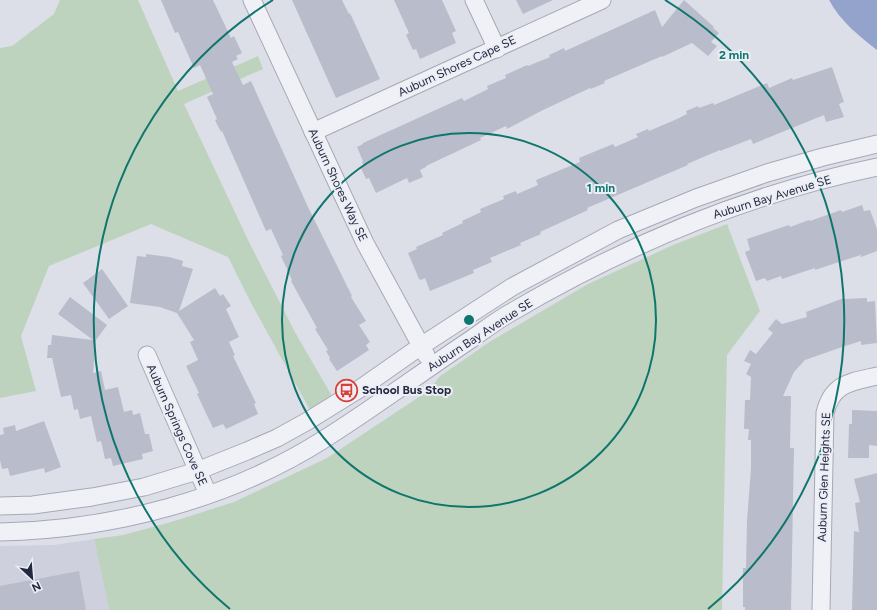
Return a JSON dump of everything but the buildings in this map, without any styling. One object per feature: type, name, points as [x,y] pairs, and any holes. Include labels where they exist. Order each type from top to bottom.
[{"type":"street","name":"Auburn Shores Way SE","points":[[252,0],[365,243],[432,365]]},
{"type":"street","points":[[474,0],[497,48]]},
{"type":"street","name":"Auburn Shores Cape SE","points":[[313,132],[602,0]]},
{"type":"street","name":"Auburn Bay Avenue SE","points":[[0,506],[92,497],[144,487],[197,470],[247,451],[277,438],[306,422],[361,388],[421,346],[512,287],[618,230],[696,198],[760,175],[822,157],[877,144]]},
{"type":"street","name":"Auburn Bay Avenue SE","points":[[0,532],[71,528],[137,516],[208,494],[265,472],[323,440],[372,409],[432,365],[508,314],[586,271],[634,247],[700,220],[758,199],[877,167]]},
{"type":"street","name":"Auburn Springs Cove SE","points":[[147,355],[208,494]]},
{"type":"street","name":"Auburn Glen Heights SE","points":[[821,610],[825,413],[831,396],[838,389],[852,382],[877,376]]},
{"type":"shaded area","points":[[94,539],[109,610],[0,610],[0,546],[54,545]]},
{"type":"green space","points":[[60,0],[138,0],[178,91],[258,56],[263,69],[184,104],[249,242],[296,334],[332,396],[310,410],[252,305],[228,257],[151,224],[49,266],[21,336],[36,391],[0,398],[0,48],[12,46],[54,14]]},
{"type":"green space","points":[[727,224],[760,311],[727,355],[722,610],[109,610],[94,539],[123,535],[171,522],[234,502],[327,458],[428,391],[440,376],[491,341],[588,284],[673,245]]},
{"type":"water","points":[[829,0],[877,0],[877,50],[844,21],[833,8]]},
{"type":"place","name":"School Bus Stop","points":[[346,390]]}]
